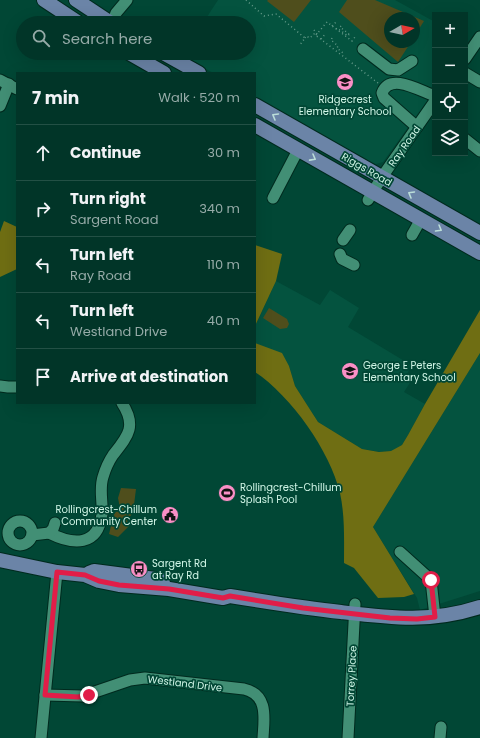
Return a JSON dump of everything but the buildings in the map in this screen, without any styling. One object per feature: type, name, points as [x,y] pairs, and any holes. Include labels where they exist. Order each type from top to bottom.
[{"type":"main road","points":[[44,0],[68,16]]},
{"type":"main road","points":[[76,0],[100,16]]},
{"type":"main road","points":[[141,60],[162,72]]},
{"type":"main road","points":[[176,60],[197,72]]},
{"type":"main road","name":"Riggs Road","points":[[256,106],[382,177],[469,222],[480,233]]},
{"type":"main road","name":"Riggs Road","points":[[256,126],[371,196],[421,219],[480,253]]},
{"type":"main road","points":[[6,561],[57,572],[85,575],[94,571],[157,579],[221,589],[230,596],[303,608],[354,609],[401,619],[435,617],[480,607]]},
{"type":"street","points":[[114,16],[127,0]]},
{"type":"street","points":[[468,55],[480,37]]},
{"type":"street","points":[[363,49],[389,69],[398,70],[412,61]]},
{"type":"street","points":[[468,75],[480,82]]},
{"type":"street","points":[[417,127],[384,98],[382,93],[384,88],[391,83],[401,83],[432,95]]},
{"type":"street","points":[[0,106],[9,84]]},
{"type":"street","name":"Ray Road","points":[[371,196],[382,177],[417,127],[432,113]]},
{"type":"street","points":[[468,141],[480,151]]},
{"type":"street","points":[[273,198],[298,150]]},
{"type":"street","points":[[412,235],[421,219]]},
{"type":"street","points":[[343,240],[350,230]]},
{"type":"street","points":[[340,254],[342,259],[354,265]]},
{"type":"street","points":[[0,386],[16,387]]},
{"type":"street","points":[[32,535],[49,533],[57,537],[83,542],[90,539],[95,533],[102,513],[102,480],[112,456],[128,434],[130,425],[128,414],[123,404]]},
{"type":"street","points":[[17,521],[25,522],[31,527],[32,535],[28,542],[17,545],[10,541],[8,533],[10,526],[17,521]]},
{"type":"street","points":[[49,533],[55,523]]},
{"type":"street","points":[[6,561],[17,545]]},
{"type":"street","points":[[400,552],[431,580],[435,617]]},
{"type":"street","points":[[41,738],[57,572]]},
{"type":"street","name":"Torrey Place","points":[[348,738],[354,609]]},
{"type":"street","name":"Westland Drive","points":[[45,695],[84,696],[130,680],[145,678],[244,689],[254,693],[261,700],[264,713],[263,738]]},
{"type":"path","points":[[246,0],[264,16],[276,14],[305,38],[306,36],[310,38],[314,34],[317,34],[326,21],[352,41],[355,37]]},
{"type":"path","points":[[332,26],[336,22]]},
{"type":"path","points":[[336,29],[337,28],[348,36],[350,34],[340,27],[341,26]]},
{"type":"path","points":[[314,30],[321,39],[380,84]]},
{"type":"path","points":[[321,39],[326,33]]},
{"type":"path","points":[[299,46],[305,38]]},
{"type":"path","points":[[332,38],[331,40],[339,46],[337,48],[342,54]]},
{"type":"path","points":[[342,54],[346,50]]},
{"type":"shaded area","name":"Ridgecrest Elementary School","points":[[218,0],[395,0],[417,12],[384,12],[384,48],[420,48],[420,14],[432,20],[432,94],[383,162],[376,164],[367,162],[256,98],[256,72],[211,72],[191,60],[256,60],[256,16],[208,16]]},
{"type":"shaded area","points":[[311,0],[294,22],[267,1]]},
{"type":"shaded area","points":[[347,0],[375,0],[403,12],[384,12],[384,48],[407,48],[398,62],[339,12]]},
{"type":"shaded area","points":[[420,19],[424,21],[420,27]]},
{"type":"shaded area","points":[[4,221],[16,227],[16,269],[0,277],[0,232]]},
{"type":"shaded area","points":[[256,245],[282,254],[276,281],[256,324]]},
{"type":"shaded area","name":"George E Peters Elementary School","points":[[276,281],[320,305],[330,290],[359,308],[348,327],[411,365],[407,375],[413,378],[404,392],[425,404],[402,445],[392,451],[380,452],[362,449],[318,422],[295,386],[289,366],[256,344],[256,324]]},
{"type":"shaded area","points":[[269,308],[287,319],[289,324],[287,328],[280,329],[263,318]]},
{"type":"shaded area","points":[[480,310],[480,353],[373,527],[414,594],[404,597],[378,598],[354,568],[344,563],[343,510],[335,477],[328,460],[318,443],[295,410],[269,382],[256,373],[256,343],[282,353],[289,366],[295,386],[318,422],[362,449],[379,452],[391,451],[402,445]]},
{"type":"shaded area","points":[[480,353],[480,591],[420,610],[417,598],[373,527]]},
{"type":"shaded area","points":[[121,488],[136,489],[133,513],[127,520],[129,526],[118,537],[109,534],[114,514],[120,508],[118,498]]},
{"type":"place","name":"Ridgecrest Elementary School","points":[[345,82]]},
{"type":"place","name":"George E Peters Elementary School","points":[[350,371]]},
{"type":"place","name":"Rollingcrest-Chillum Splash Pool","points":[[227,493]]},
{"type":"place","name":"Rollingcrest-Chillum Community Center","points":[[170,515]]},
{"type":"place","name":"Sargent Rd at Ray Rd","points":[[139,569]]},
{"type":"route","points":[[89,695],[78,697],[45,695],[57,572],[85,575],[99,581],[119,585],[169,589],[223,598],[230,596],[303,608],[401,619],[435,617],[431,580]]}]
